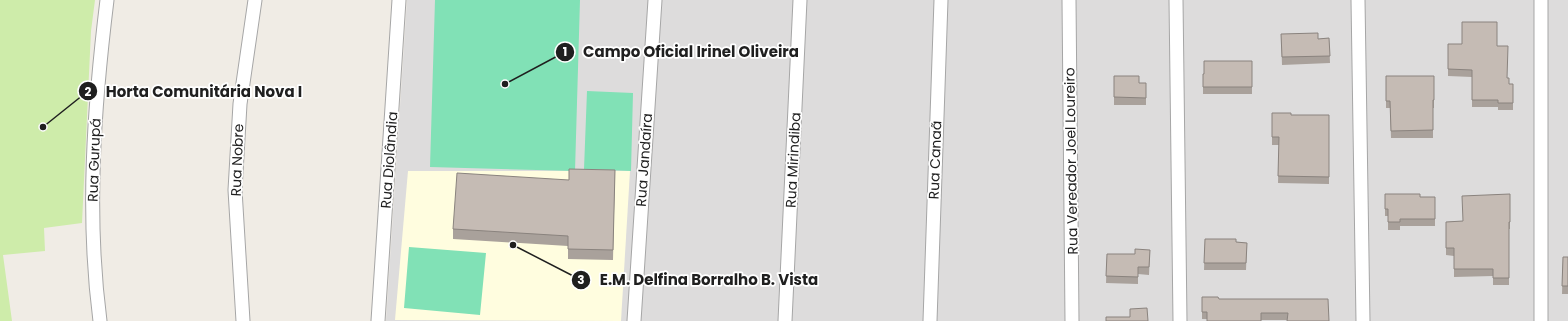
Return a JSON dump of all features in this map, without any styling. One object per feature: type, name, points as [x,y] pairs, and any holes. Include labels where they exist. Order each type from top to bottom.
[{"type":"street","name":"Rua Gurupá","points":[[100,321],[92,211],[95,124],[107,0]]},
{"type":"street","name":"Rua Nobre","points":[[243,321],[235,190],[240,104],[255,0]]},
{"type":"street","name":"Rua Diolândia","points":[[378,321],[400,0]]},
{"type":"street","name":"Rua Jandaíra","points":[[634,321],[655,0]]},
{"type":"street","name":"Rua Mirindiba","points":[[785,321],[800,0]]},
{"type":"street","name":"Rua Canaã","points":[[930,321],[940,0]]},
{"type":"street","name":"Rua Vereador Joel Loureiro","points":[[1069,0],[1072,321]]},
{"type":"street","points":[[1176,0],[1180,321]]},
{"type":"street","points":[[1358,0],[1363,321]]},
{"type":"street","points":[[1541,0],[1541,321]]},
{"type":"shaded area","points":[[407,0],[1568,0],[1568,321],[386,321]]},
{"type":"shaded area","points":[[408,171],[630,171],[621,321],[395,320]]},
{"type":"green space","points":[[0,0],[95,0],[91,31],[82,223],[44,228],[45,251],[3,255],[12,321],[0,321]]},
{"type":"green space","points":[[435,0],[580,0],[575,171],[430,167]]},
{"type":"green space","points":[[587,91],[633,93],[631,171],[584,169]]},
{"type":"green space","points":[[409,247],[486,253],[480,315],[404,308]]},
{"type":"building","points":[[1462,22],[1497,22],[1497,46],[1508,46],[1507,78],[1509,78],[1509,84],[1513,84],[1513,103],[1498,103],[1498,100],[1472,100],[1472,70],[1448,69],[1448,44],[1462,44]]},
{"type":"building","points":[[1318,33],[1318,39],[1329,38],[1330,56],[1282,57],[1281,34]]},
{"type":"building","points":[[1204,61],[1252,61],[1252,87],[1203,87]]},
{"type":"building","points":[[1114,76],[1139,76],[1139,83],[1146,83],[1146,98],[1114,97]]},
{"type":"building","points":[[1386,76],[1434,76],[1433,130],[1391,131],[1390,101],[1386,101]]},
{"type":"building","points":[[1272,113],[1291,113],[1291,115],[1329,115],[1329,177],[1278,176],[1279,137],[1272,137]]},
{"type":"building","points":[[569,169],[615,170],[613,250],[568,249],[568,236],[453,229],[457,173],[569,180]]},
{"type":"building","points":[[1385,194],[1420,194],[1420,197],[1435,197],[1435,219],[1400,219],[1400,222],[1388,222],[1388,209],[1385,209]]},
{"type":"building","points":[[1510,194],[1509,278],[1493,278],[1493,269],[1454,269],[1454,248],[1446,248],[1446,222],[1463,221],[1462,196]]},
{"type":"building","points":[[1205,239],[1236,239],[1236,242],[1247,243],[1246,263],[1204,263]]},
{"type":"building","points":[[1135,249],[1150,250],[1149,267],[1138,267],[1138,277],[1106,276],[1107,254],[1135,254]]},
{"type":"building","points":[[1563,257],[1568,257],[1568,286],[1562,286]]},
{"type":"building","points":[[1202,297],[1218,297],[1219,299],[1328,299],[1329,321],[1287,321],[1288,313],[1261,313],[1261,321],[1207,321],[1207,312],[1202,312]]},
{"type":"building","points":[[1147,308],[1148,321],[1106,321],[1106,317],[1130,317],[1130,309]]},
{"type":"place","name":"Campo Oficial Irinel Oliveira","points":[[505,84]]},
{"type":"place","name":"Horta Comunitária Nova I","points":[[43,127]]},
{"type":"place","name":"E.M. Delfina Borralho B. Vista","points":[[513,245]]}]
